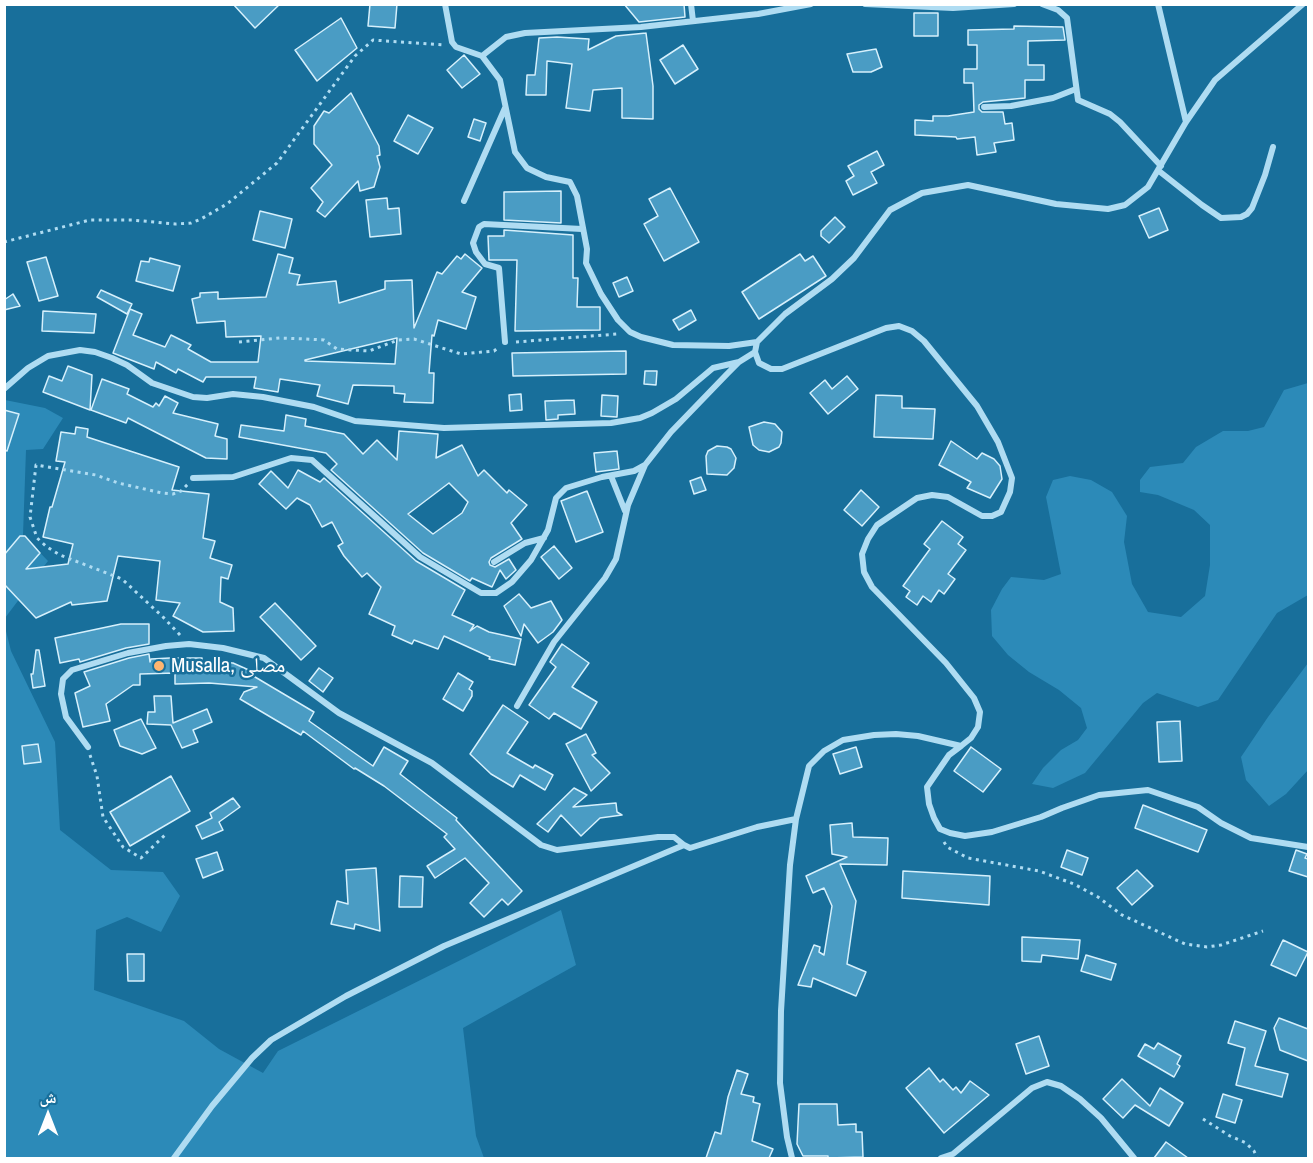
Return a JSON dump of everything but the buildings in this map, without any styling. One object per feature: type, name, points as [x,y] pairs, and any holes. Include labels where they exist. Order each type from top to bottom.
[{"type":"street","points":[[445,4],[452,42],[456,47],[482,56],[500,80],[515,152],[527,168],[546,177],[570,182],[577,196],[587,249],[586,263],[601,294],[618,320],[630,333],[641,338],[673,345],[701,347],[758,342]]},
{"type":"street","points":[[691,4],[693,21]]},
{"type":"street","points":[[482,56],[506,37],[525,33],[641,27],[758,14],[811,4]]},
{"type":"street","points":[[865,4],[942,8],[1014,4]]},
{"type":"street","points":[[1042,4],[1058,10],[1067,18],[1078,100],[1110,114],[1120,122],[1175,185],[1221,218],[1241,217],[1252,208],[1273,147]]},
{"type":"street","points":[[1158,4],[1186,122]]},
{"type":"street","points":[[1303,4],[1215,80],[1186,122],[1148,187],[1125,205],[1108,209],[1056,204],[968,185],[922,193],[890,210],[854,258],[832,279],[785,314],[758,342],[755,352],[759,363],[764,367],[782,369],[878,331],[899,326],[912,330],[924,341],[977,406],[998,442],[1012,478],[1010,492],[1001,512],[992,516],[982,516],[948,497],[932,495],[917,498],[877,525],[862,554],[864,572],[872,587],[946,663],[974,698],[981,712],[978,727],[961,746],[949,755],[927,787],[929,804],[940,829],[965,837],[992,832],[1041,817],[1099,795],[1148,789],[1198,807],[1221,823],[1251,838],[1308,847]]},
{"type":"street","points":[[984,107],[1011,106],[1053,98],[1076,89]]},
{"type":"street","points":[[464,201],[506,108]]},
{"type":"street","points":[[505,342],[499,268],[485,264],[476,252],[473,243],[479,227],[484,224],[582,229]]},
{"type":"street","points":[[4,389],[28,368],[48,356],[80,350],[112,358],[127,365],[152,383],[193,397],[207,398],[233,394],[263,397],[314,407],[355,421],[444,428],[610,423],[640,418],[652,413],[676,399],[713,368],[739,362]]},
{"type":"street","points":[[517,706],[554,642],[605,578],[616,559],[626,513],[645,465],[684,419],[739,362],[755,352]]},
{"type":"street","points":[[193,478],[233,477],[291,458],[312,460],[420,557],[481,593],[496,593],[512,582],[531,560],[548,530],[556,498],[566,488],[634,471],[645,465]]},
{"type":"street","points":[[611,476],[626,513]]},
{"type":"street","points":[[494,562],[525,543],[544,537]]},
{"type":"street","points":[[88,747],[66,717],[61,694],[63,680],[72,670],[128,654],[189,644],[223,648],[264,658],[339,713],[432,763],[541,845],[557,850],[658,837],[674,837],[690,848],[757,827],[796,819]]},
{"type":"street","points":[[792,1158],[780,1083],[781,1011],[790,865],[796,819],[809,766],[824,751],[843,740],[874,735],[918,736],[961,746]]},
{"type":"street","points":[[174,1158],[212,1106],[252,1058],[271,1040],[346,996],[444,946],[684,845]]},
{"type":"street","points":[[941,1158],[953,1154],[1032,1088],[1047,1082],[1061,1086],[1080,1099],[1101,1118],[1134,1158]]},
{"type":"path","points":[[4,242],[90,220],[132,220],[175,224],[191,223],[201,219],[227,204],[276,163],[355,56],[373,40],[437,45],[452,42]]},
{"type":"path","points":[[239,342],[280,338],[324,340],[337,349],[369,351],[399,340],[414,339],[461,354],[494,351],[505,342],[630,333]]},
{"type":"path","points":[[189,644],[122,579],[60,555],[37,538],[30,517],[36,465],[96,475],[162,494],[181,491],[193,478]]},
{"type":"path","points":[[88,747],[97,776],[103,817],[123,847],[141,858],[165,835]]},
{"type":"path","points":[[940,829],[940,836],[947,847],[968,858],[1039,871],[1074,884],[1098,897],[1122,915],[1185,944],[1207,947],[1221,945],[1263,931]]},
{"type":"path","points":[[1203,1119],[1246,1143],[1257,1158]]},
{"type":"shaded area","points":[[1308,383],[1308,595],[1277,613],[1218,700],[1198,707],[1157,693],[1143,703],[1085,773],[1053,788],[1032,784],[1043,768],[1061,750],[1078,740],[1087,728],[1081,708],[1059,690],[1029,672],[1008,655],[992,636],[991,610],[1011,577],[1044,580],[1061,574],[1046,497],[1053,480],[1070,476],[1091,480],[1112,492],[1127,516],[1124,542],[1132,584],[1148,612],[1181,617],[1205,596],[1210,565],[1210,525],[1194,510],[1158,495],[1140,492],[1140,480],[1150,467],[1183,463],[1196,447],[1223,431],[1248,431],[1264,427],[1284,390]]},
{"type":"shaded area","points":[[5,400],[45,408],[63,418],[43,449],[26,450],[23,535],[48,561],[5,618]]},
{"type":"shaded area","points":[[4,623],[11,651],[55,742],[60,830],[111,870],[163,872],[180,896],[161,932],[127,917],[96,930],[94,990],[184,1021],[219,1049],[263,1073],[278,1051],[561,910],[576,965],[463,1028],[476,1136],[484,1158],[5,1158]]},
{"type":"shaded area","points":[[1308,663],[1308,770],[1286,794],[1269,806],[1246,780],[1241,757]]},
{"type":"place","name":"Musalla, مصلى","points":[[159,666]]}]
